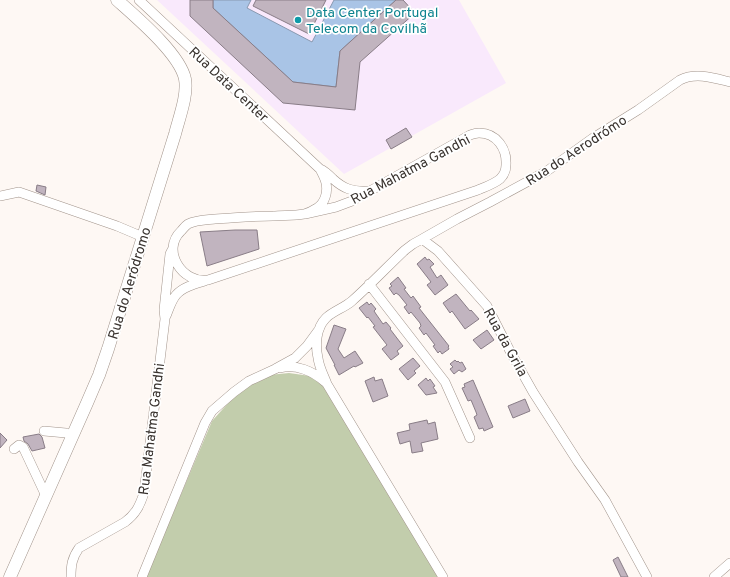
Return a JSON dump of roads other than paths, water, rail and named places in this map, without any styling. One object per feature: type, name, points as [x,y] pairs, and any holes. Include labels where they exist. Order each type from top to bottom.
[{"type":"main road","name":"Rua do Aeródromo","points":[[10,577],[73,436],[108,349],[184,100],[185,79],[174,56],[117,0]]},
{"type":"street","name":"Rua Data Center","points":[[139,0],[320,169],[347,189],[360,191],[372,190]]},
{"type":"street","name":"Rua do Aerodrómo","points":[[422,238],[547,171],[593,138],[638,110],[686,76],[694,75],[730,82]]},
{"type":"street","name":"Rua Mahatma Gandhi","points":[[71,577],[71,565],[74,555],[79,548],[131,517],[141,503],[144,493],[165,319],[164,310],[170,254],[174,240],[187,225],[198,221],[305,214],[336,207],[352,201],[470,135],[479,133],[490,135],[499,141],[505,150],[507,160],[506,171],[501,178],[493,183],[478,190],[206,280],[184,289],[176,295],[165,319]]},
{"type":"street","name":"Rua Data Center","points":[[305,214],[324,202],[326,196],[326,184],[320,169]]},
{"type":"street","points":[[0,196],[19,192],[117,226],[143,237]]},
{"type":"street","points":[[422,238],[405,250],[350,303],[327,317],[320,324],[317,345],[318,359],[327,384],[443,577]]},
{"type":"street","name":"Rua da Grila","points":[[422,238],[438,251],[487,306],[533,392],[578,462],[605,500],[646,577]]},
{"type":"street","points":[[172,247],[176,261],[184,273],[189,276],[206,280]]},
{"type":"street","points":[[369,284],[445,382],[470,438]]},
{"type":"street","points":[[142,577],[205,423],[212,411],[249,381],[295,358],[307,346],[319,330]]},
{"type":"street","points":[[295,358],[304,356],[318,359]]},
{"type":"street","points":[[298,368],[307,366],[318,359]]},
{"type":"street","points":[[275,369],[286,366],[309,371],[327,384]]},
{"type":"street","points":[[44,431],[66,433],[73,436]]},
{"type":"street","points":[[14,449],[19,445],[23,447],[46,496]]},
{"type":"street","points":[[714,577],[730,563]]},
{"type":"water","points":[[213,0],[251,0],[247,8],[312,42],[334,0],[396,0],[340,51],[336,87],[293,82],[213,8]]},
{"type":"place","name":"Data Center Portugal Telecom da Covilhã","points":[[298,20]]}]
